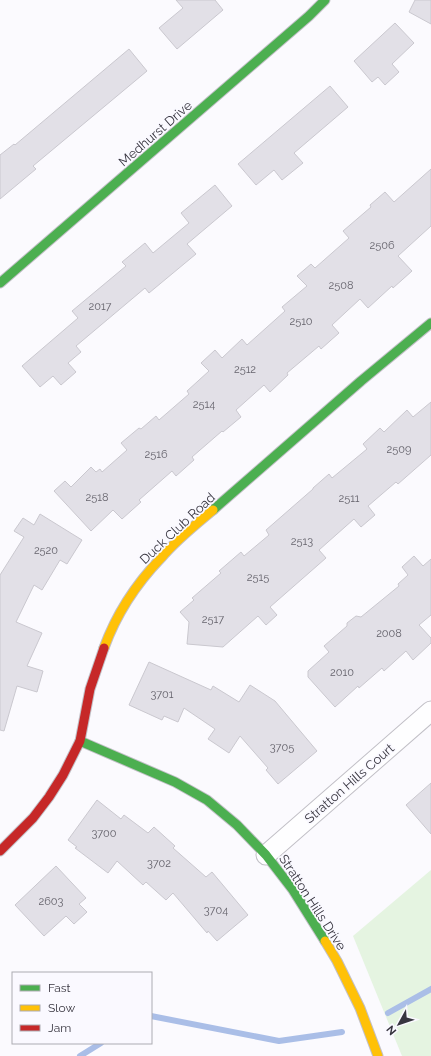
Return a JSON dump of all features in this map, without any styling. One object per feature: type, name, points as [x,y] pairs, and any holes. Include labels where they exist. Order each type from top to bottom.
[{"type":"street","name":"Medhurst Drive","points":[[0,284],[310,16],[325,0]]},
{"type":"street","name":"Duck Club Road","points":[[0,851],[28,823],[49,797],[63,775],[80,741],[90,689],[109,635],[124,606],[141,581],[161,557],[191,529],[361,381],[431,323]]},
{"type":"street","name":"Stratton Hills Court","points":[[266,855],[431,711]]},
{"type":"street","name":"Stratton Hills Drive","points":[[80,741],[175,782],[207,800],[237,825],[266,855],[293,890],[337,961],[360,1008],[378,1056]]},
{"type":"green space","points":[[431,870],[431,1056],[402,1056],[353,936]]},
{"type":"building","points":[[176,0],[215,0],[223,10],[177,49],[159,28],[183,8]]},
{"type":"building","points":[[415,0],[431,0],[431,24],[409,12]]},
{"type":"building","points":[[395,23],[414,43],[392,64],[399,72],[385,85],[378,77],[372,82],[354,61]]},
{"type":"building","points":[[129,49],[147,71],[33,166],[36,169],[0,199],[0,155],[14,144],[15,145]]},
{"type":"building","points":[[330,86],[348,107],[294,153],[303,163],[282,180],[274,170],[256,185],[238,164]]},
{"type":"building","points":[[431,169],[431,226],[398,256],[412,271],[393,288],[392,286],[368,308],[360,299],[332,325],[339,333],[321,349],[319,346],[287,373],[288,375],[270,392],[264,385],[236,410],[241,417],[192,457],[194,460],[176,476],[172,471],[139,500],[141,502],[122,519],[113,510],[91,531],[54,491],[65,481],[71,487],[91,467],[96,472],[100,469],[102,472],[127,450],[121,443],[156,416],[159,420],[189,394],[187,391],[209,371],[201,363],[215,350],[222,358],[242,339],[247,345],[285,311],[282,307],[307,286],[297,276],[311,264],[315,268],[349,238],[343,231],[371,207],[370,205],[385,192],[394,202]]},
{"type":"building","points":[[215,185],[232,206],[187,244],[196,254],[149,293],[145,288],[76,346],[81,352],[68,363],[76,372],[61,385],[53,376],[40,387],[22,366],[78,318],[72,311],[126,266],[122,262],[145,243],[153,253],[189,223],[181,213]]},
{"type":"building","points":[[431,402],[431,455],[398,484],[396,482],[368,506],[375,515],[361,527],[354,519],[319,550],[326,558],[270,607],[277,615],[266,625],[258,616],[223,647],[187,644],[189,622],[180,612],[194,600],[192,598],[221,573],[219,571],[241,552],[244,556],[269,535],[266,530],[329,474],[332,478],[367,449],[363,444],[380,428],[384,432],[407,410],[413,417]]},
{"type":"building","points":[[40,514],[82,540],[67,564],[60,560],[42,590],[34,585],[16,622],[42,633],[27,666],[43,671],[37,692],[17,686],[4,731],[0,730],[0,575],[24,537],[14,531],[23,518],[34,525]]},
{"type":"building","points":[[414,556],[423,566],[431,559],[431,615],[419,625],[431,638],[431,643],[413,660],[406,651],[384,671],[382,668],[359,688],[358,686],[335,707],[308,677],[308,671],[329,652],[324,646],[347,626],[347,623],[356,616],[361,617],[399,586],[398,584],[408,575],[402,567]]},
{"type":"building","points":[[149,662],[211,690],[213,686],[239,702],[250,685],[275,701],[317,751],[278,784],[266,770],[268,768],[240,736],[229,753],[208,739],[215,729],[184,708],[178,722],[164,716],[162,720],[129,705]]},
{"type":"building","points":[[431,783],[431,834],[406,805]]},
{"type":"building","points":[[97,800],[121,819],[124,815],[148,833],[154,827],[175,846],[173,848],[206,877],[212,872],[248,915],[217,941],[208,931],[207,933],[173,893],[166,900],[146,882],[143,885],[117,861],[108,873],[75,848],[77,847],[68,840]]},
{"type":"building","points":[[56,866],[86,898],[79,904],[87,912],[74,924],[66,916],[44,936],[15,905]]},
{"type":"waterway","points":[[388,1013],[431,989]]},
{"type":"waterway","points":[[152,1016],[279,1041],[342,1032]]},
{"type":"waterway","points":[[80,1056],[99,1044]]},
{"type":"traffic: fast","points":[[0,283],[309,16],[325,0]]},
{"type":"traffic: fast","points":[[213,510],[361,381],[431,323]]},
{"type":"traffic: fast","points":[[80,741],[175,782],[207,800],[237,825],[266,855],[293,890],[325,941]]},
{"type":"traffic: slow","points":[[104,648],[114,624],[143,578],[173,545],[213,510]]},
{"type":"traffic: slow","points":[[325,941],[337,961],[360,1008],[378,1056]]},
{"type":"traffic: jam","points":[[0,851],[33,818],[63,775],[80,741],[90,689],[104,648]]}]
